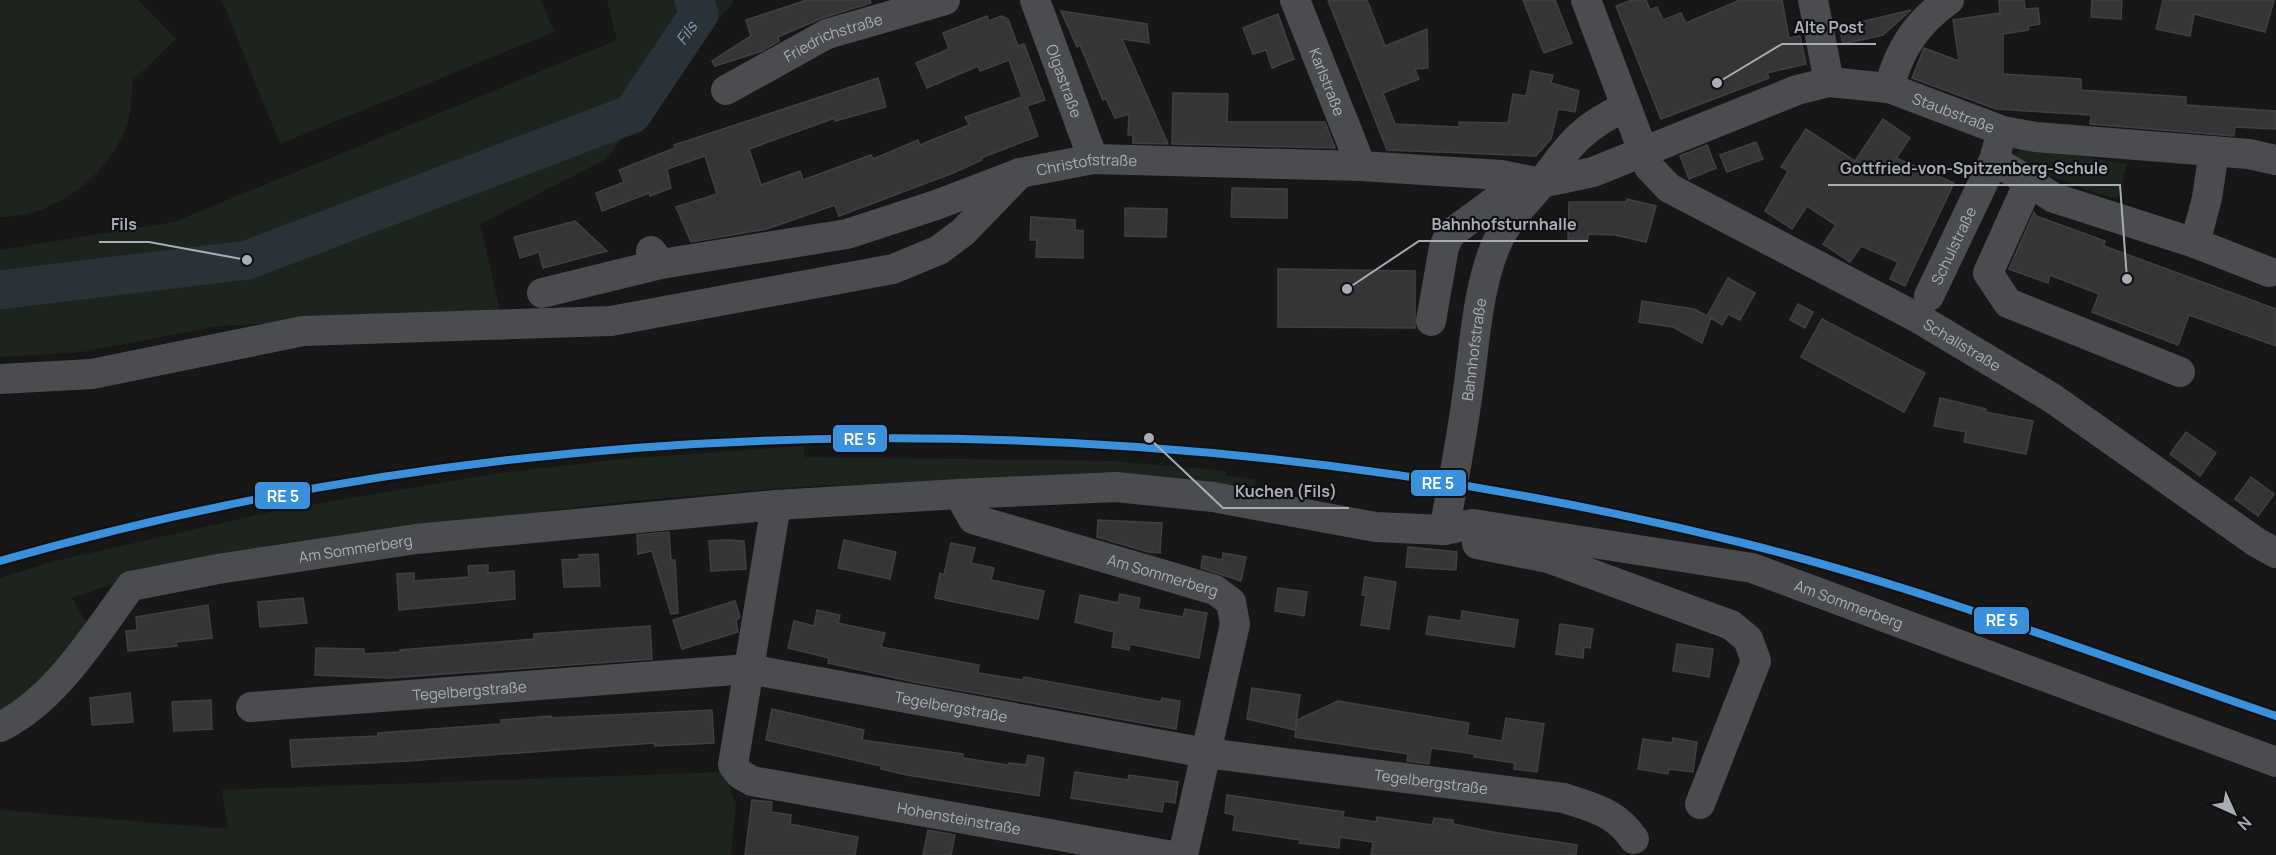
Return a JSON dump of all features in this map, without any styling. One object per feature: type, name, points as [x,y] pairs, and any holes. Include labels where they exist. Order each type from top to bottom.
[{"type":"street","name":"Friedrichstraße","points":[[726,90],[827,34],[945,0]]},
{"type":"street","name":"Olgastraße","points":[[1035,0],[1093,159]]},
{"type":"street","name":"Karlstraße","points":[[1295,0],[1361,166]]},
{"type":"street","points":[[1431,321],[1444,247],[1450,234],[1495,201],[1541,183],[1593,172],[1643,152],[1586,0]]},
{"type":"street","points":[[1813,0],[1829,82]]},
{"type":"street","points":[[1889,88],[1902,47],[1931,13],[1948,0]]},
{"type":"street","name":"Staubstraße","points":[[1643,152],[1797,90],[1829,82],[1889,88],[2002,130],[2037,137],[2214,151],[2276,160]]},
{"type":"street","name":"Bahnhofstraße","points":[[1444,530],[1463,431],[1483,286],[1496,245],[1517,208],[1541,183],[1570,144],[1603,117],[1626,106]]},
{"type":"street","name":"Schulstraße","points":[[1929,296],[1994,159],[2002,130]]},
{"type":"street","points":[[2195,243],[2207,198],[2214,151]]},
{"type":"street","name":"Schallstraße","points":[[1643,152],[1658,179],[1669,189],[1918,318],[2052,398],[2256,542],[2276,553]]},
{"type":"street","name":"Christofstraße","points":[[542,293],[656,257],[847,234],[936,205],[1020,173],[1093,159],[1361,166],[1501,175],[1541,183]]},
{"type":"street","points":[[1994,159],[2054,198],[2195,243],[2269,272]]},
{"type":"street","points":[[0,378],[92,374],[303,331],[611,321],[893,269],[939,250],[963,232],[1020,173]]},
{"type":"street","points":[[1988,273],[2029,182]]},
{"type":"street","points":[[1949,255],[1988,273],[2008,303],[2180,372]]},
{"type":"street","name":"Am Sommerberg","points":[[0,727],[23,716],[66,672],[131,585],[218,569],[416,539],[776,505],[1116,487],[1213,497],[1375,527],[1444,530],[1473,524],[1752,568],[2276,762]]},
{"type":"street","name":"Am Sommerberg","points":[[959,494],[974,519],[1215,590],[1231,603],[1235,624],[1183,855]]},
{"type":"street","points":[[748,669],[776,505]]},
{"type":"street","name":"Am Sommerberg","points":[[1444,530],[1474,543],[1548,558],[1731,625],[1748,639],[1756,661],[1700,804]]},
{"type":"street","name":"Tegelbergstraße","points":[[251,707],[748,669],[1206,753],[1564,798],[1604,811],[1623,824],[1634,839]]},
{"type":"street","name":"Hohensteinstraße","points":[[748,669],[733,765],[740,774],[752,781],[1167,855]]},
{"type":"shaded area","points":[[0,0],[138,0],[176,39],[133,80],[130,113],[122,137],[111,156],[97,173],[62,200],[21,215],[0,217]]},
{"type":"shaded area","points":[[222,0],[541,0],[554,32],[280,144]]},
{"type":"shaded area","points":[[607,0],[733,0],[733,2],[606,159],[480,224],[500,310],[219,326],[82,352],[0,357],[0,250],[174,222],[617,40]]},
{"type":"shaded area","points":[[2019,146],[2127,164],[2117,199],[2065,182],[2016,158]]},
{"type":"shaded area","points":[[804,446],[804,457],[1113,461],[1226,471],[1226,476],[1256,479],[1254,488],[1118,473],[797,487],[631,501],[342,535],[168,565],[72,598],[90,630],[0,717],[0,578],[55,561],[279,510],[499,473],[623,459]]},
{"type":"shaded area","points":[[723,772],[736,804],[731,855],[0,855],[0,810],[228,829],[222,790]]},
{"type":"building","points":[[807,0],[870,0],[871,3],[822,18],[778,37],[779,41],[762,51],[715,66],[712,61],[751,36],[746,20]]},
{"type":"building","points":[[1328,0],[1367,0],[1385,46],[1427,29],[1428,68],[1415,69],[1419,79],[1383,93],[1395,124],[1459,127],[1459,122],[1508,123],[1513,94],[1526,96],[1531,71],[1553,75],[1551,83],[1579,91],[1575,112],[1558,109],[1551,139],[1536,156],[1387,150]]},
{"type":"building","points":[[1523,0],[1555,0],[1572,43],[1544,53]]},
{"type":"building","points":[[1632,0],[1646,0],[1650,10],[1657,7],[1663,20],[1681,13],[1686,23],[1740,0],[1782,0],[1789,38],[1800,36],[1806,64],[1767,73],[1769,78],[1661,119],[1616,6]]},
{"type":"building","points":[[1999,0],[2024,0],[2025,9],[2038,8],[2040,24],[2028,26],[2029,30],[2003,34],[2003,74],[2081,79],[2081,90],[2186,97],[2186,105],[2276,111],[2276,129],[2235,127],[2234,136],[2090,124],[2091,115],[1996,109],[1912,78],[1924,48],[1959,61],[1953,20],[2000,13]]},
{"type":"building","points":[[2092,0],[2122,0],[2121,19],[2091,17]]},
{"type":"building","points":[[2163,0],[2274,0],[2265,32],[2194,14],[2190,36],[2156,29]]},
{"type":"building","points":[[1911,10],[1883,35],[1843,44],[1839,27]]},
{"type":"building","points":[[1061,11],[1147,24],[1149,43],[1122,39],[1168,144],[1133,143],[1133,135],[1128,135],[1129,114],[1115,118],[1106,99],[1103,100],[1080,45],[1077,47]]},
{"type":"building","points":[[1278,14],[1294,59],[1272,68],[1266,50],[1253,54],[1243,28]]},
{"type":"building","points":[[987,16],[989,21],[1001,16],[1008,19],[1018,46],[1024,44],[1045,100],[1027,106],[1038,136],[981,158],[982,160],[953,173],[839,216],[835,205],[767,229],[691,242],[676,207],[717,194],[705,156],[667,169],[671,188],[650,196],[649,193],[602,211],[596,193],[624,182],[619,170],[675,148],[674,145],[878,78],[886,107],[835,121],[835,118],[749,149],[761,185],[800,171],[803,180],[871,155],[873,159],[918,140],[920,145],[969,125],[965,117],[1022,97],[1009,60],[980,71],[978,66],[927,88],[916,63],[949,49],[943,33]]},
{"type":"building","points":[[1173,93],[1228,94],[1227,122],[1325,122],[1335,148],[1172,144]]},
{"type":"building","points":[[1883,119],[1910,138],[1896,158],[1954,183],[1905,286],[1890,279],[1898,262],[1861,246],[1850,262],[1823,244],[1836,225],[1807,206],[1792,229],[1765,211],[1788,171],[1781,167],[1806,129],[1855,161]]},
{"type":"building","points":[[1756,142],[1763,159],[1727,172],[1720,155]]},
{"type":"building","points":[[1707,145],[1716,168],[1689,179],[1680,156]]},
{"type":"building","points":[[1232,188],[1287,189],[1287,218],[1231,217]]},
{"type":"building","points":[[1627,199],[1656,206],[1646,242],[1615,235],[1588,234],[1588,239],[1568,239],[1569,202],[1626,202]]},
{"type":"building","points":[[1125,208],[1167,209],[1166,237],[1125,236]]},
{"type":"building","points":[[2034,212],[2036,216],[2105,241],[2104,246],[2276,309],[2276,346],[2189,315],[2178,345],[2092,312],[2099,294],[2050,275],[2048,283],[2009,269]]},
{"type":"building","points":[[1031,217],[1075,220],[1075,230],[1083,231],[1083,258],[1036,257],[1037,240],[1030,240]]},
{"type":"building","points":[[575,221],[607,251],[543,268],[539,252],[520,258],[514,237]]},
{"type":"building","points":[[1278,269],[1415,271],[1415,328],[1278,327]]},
{"type":"building","points":[[1728,278],[1755,293],[1740,320],[1728,314],[1722,325],[1711,318],[1702,343],[1673,327],[1639,322],[1642,301],[1694,309],[1707,316]]},
{"type":"building","points":[[1798,304],[1813,312],[1805,328],[1790,320]]},
{"type":"building","points":[[1822,319],[1925,373],[1904,412],[1801,357]]},
{"type":"building","points":[[1940,398],[1986,409],[1985,412],[2033,421],[2026,454],[1964,442],[1966,432],[1934,426]]},
{"type":"building","points":[[2186,432],[2216,453],[2200,476],[2170,454]]},
{"type":"building","points":[[2251,477],[2274,494],[2258,516],[2235,499]]},
{"type":"building","points":[[1098,520],[1162,523],[1160,553],[1148,552],[1097,537]]},
{"type":"building","points":[[669,532],[671,560],[675,560],[678,613],[671,614],[652,551],[638,554],[637,535]]},
{"type":"building","points":[[844,540],[896,552],[890,579],[838,568]]},
{"type":"building","points":[[709,541],[744,541],[746,569],[711,571]]},
{"type":"building","points":[[951,543],[975,548],[971,563],[994,568],[991,580],[1044,591],[1038,619],[935,598],[940,573],[944,575]]},
{"type":"building","points":[[1408,547],[1457,552],[1456,570],[1406,567]]},
{"type":"building","points":[[1223,553],[1246,557],[1241,581],[1201,568],[1203,556],[1222,560]]},
{"type":"building","points":[[598,554],[600,586],[564,587],[562,560],[579,559],[579,555]]},
{"type":"building","points":[[488,565],[488,573],[514,571],[515,599],[399,610],[397,574],[414,573],[414,581],[469,577],[468,566]]},
{"type":"building","points":[[1365,577],[1396,582],[1389,629],[1361,625],[1366,595],[1362,595]]},
{"type":"building","points":[[1278,588],[1307,592],[1304,616],[1275,611]]},
{"type":"building","points":[[1120,594],[1140,598],[1138,609],[1183,617],[1185,609],[1207,613],[1199,658],[1130,644],[1129,650],[1112,647],[1114,632],[1075,622],[1080,595],[1118,603]]},
{"type":"building","points":[[303,598],[307,623],[260,627],[258,602]]},
{"type":"building","points":[[735,601],[740,617],[736,621],[738,632],[682,649],[673,620]]},
{"type":"building","points":[[208,605],[212,638],[176,642],[177,646],[128,651],[126,631],[137,630],[136,617]]},
{"type":"building","points":[[817,610],[840,615],[838,623],[885,633],[881,647],[979,665],[978,673],[1023,680],[1024,677],[1161,702],[1162,698],[1180,701],[1176,729],[914,682],[828,663],[829,658],[788,648],[794,621],[814,626]]},
{"type":"building","points":[[1462,611],[1518,620],[1514,647],[1426,634],[1429,616],[1461,621]]},
{"type":"building","points":[[1560,624],[1593,629],[1590,648],[1584,647],[1583,658],[1556,654]]},
{"type":"building","points":[[650,626],[652,659],[389,678],[315,675],[316,648],[364,649],[364,654],[400,652],[400,650],[534,639],[534,634]]},
{"type":"building","points":[[1677,644],[1713,649],[1709,677],[1673,671]]},
{"type":"building","points":[[1252,688],[1300,695],[1295,730],[1247,719]]},
{"type":"building","points":[[130,693],[133,722],[92,725],[90,698]]},
{"type":"building","points":[[211,700],[212,729],[174,731],[172,702]]},
{"type":"building","points":[[1338,701],[1469,723],[1467,735],[1502,741],[1506,718],[1544,724],[1537,772],[1514,769],[1515,763],[1474,757],[1475,754],[1431,748],[1429,764],[1407,761],[1408,754],[1295,737],[1297,720]]},
{"type":"building","points":[[772,709],[864,730],[862,740],[963,754],[963,758],[1008,765],[1009,763],[1026,765],[1028,755],[1044,758],[1039,796],[907,775],[881,769],[881,766],[766,740]]},
{"type":"building","points":[[712,710],[714,743],[655,746],[654,743],[292,767],[290,740],[378,736],[378,733],[501,724],[501,720],[551,716],[551,718]]},
{"type":"building","points":[[1673,738],[1697,742],[1693,772],[1669,769],[1668,774],[1638,769],[1643,739],[1672,743]]},
{"type":"building","points":[[1075,772],[1128,780],[1129,775],[1178,782],[1175,803],[1164,801],[1162,812],[1071,798]]},
{"type":"building","points":[[1227,795],[1344,812],[1343,817],[1376,822],[1377,817],[1432,825],[1434,818],[1453,820],[1453,824],[1577,845],[1576,855],[1371,855],[1373,842],[1340,837],[1339,848],[1299,843],[1300,840],[1233,830],[1235,815],[1225,813]]},
{"type":"building","points":[[752,800],[772,802],[771,812],[791,815],[790,824],[858,837],[855,855],[745,855]]},
{"type":"building","points":[[928,830],[955,835],[951,855],[923,855]]},
{"type":"waterway","name":"Fils","points":[[0,290],[247,260],[632,114],[699,14],[694,0]]},
{"type":"transit line","points":[[0,561],[214,508],[431,470],[650,447],[870,438],[1090,444],[1310,464],[1528,497],[1743,543],[1945,602],[2276,716]]},
{"type":"place","name":"Alte Post","points":[[1717,83]]},
{"type":"place","name":"Fils","points":[[247,260]]},
{"type":"place","name":"Gottfried-von-Spitzenberg-Schule","points":[[2127,279]]},
{"type":"place","name":"Bahnhofsturnhalle","points":[[1347,289]]},
{"type":"place","name":"Kuchen (Fils)","points":[[1149,438]]}]
